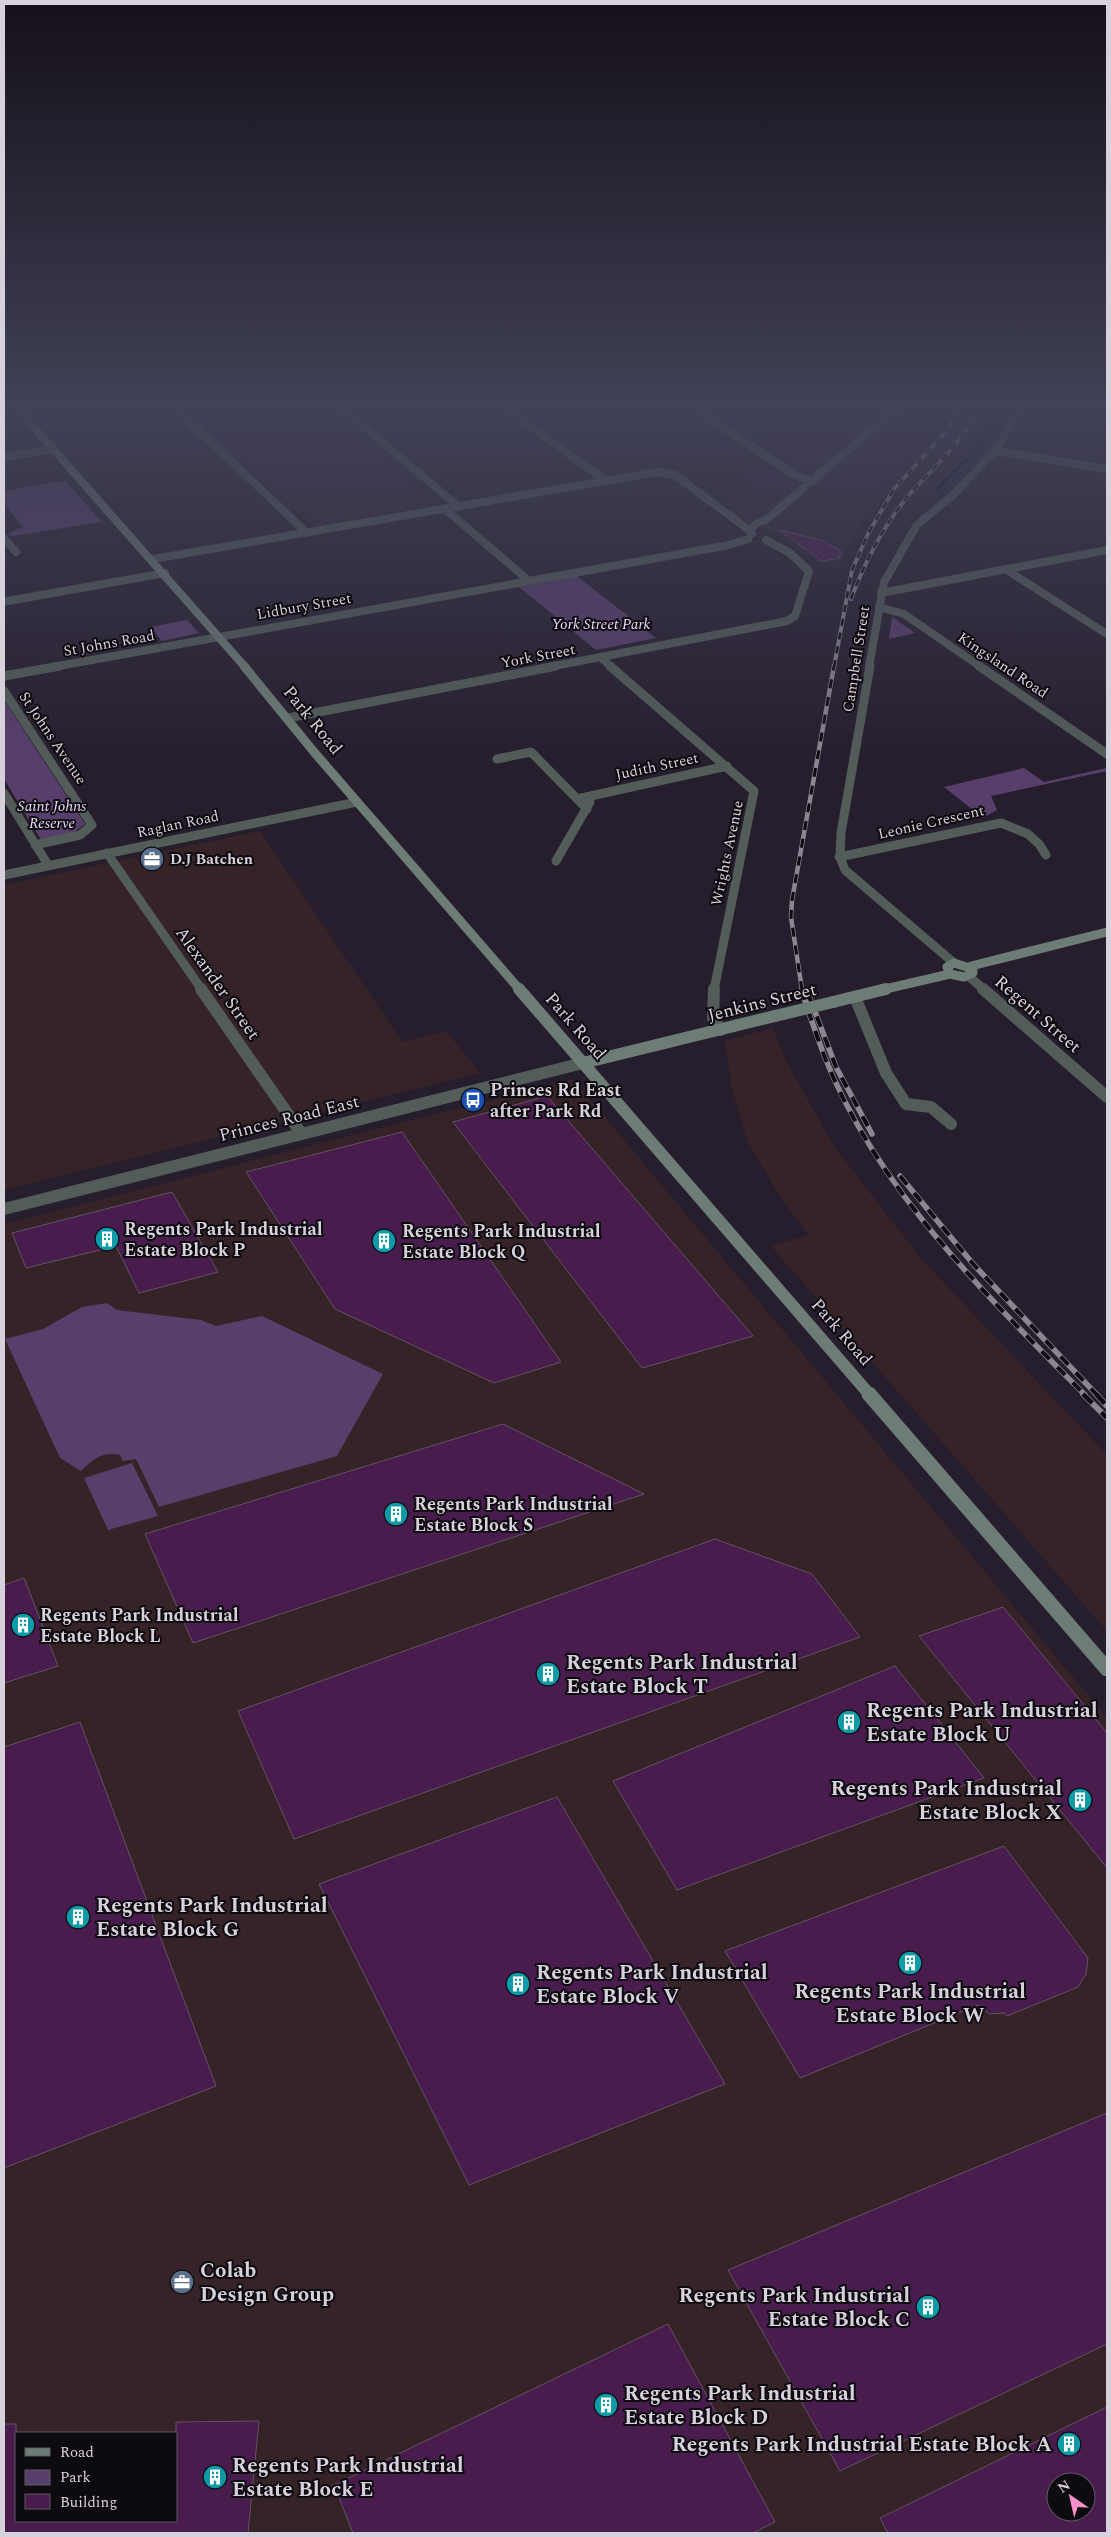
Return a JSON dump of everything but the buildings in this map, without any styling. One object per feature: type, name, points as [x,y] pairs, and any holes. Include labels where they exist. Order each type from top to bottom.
[{"type":"main road","name":"Park Road","points":[[123,526],[219,636],[357,802],[1107,1669]]},
{"type":"main road","points":[[970,971],[1107,932]]},
{"type":"main road","name":"Jenkins Street","points":[[583,1064],[855,997],[952,969],[959,977],[970,971]]},
{"type":"street","points":[[300,526],[307,533]]},
{"type":"street","points":[[153,560],[345,526]]},
{"type":"street","points":[[465,526],[528,580]]},
{"type":"street","points":[[742,526],[758,542],[768,526]]},
{"type":"street","points":[[758,526],[764,530]]},
{"type":"street","name":"Campbell Street","points":[[839,857],[881,593],[884,582],[916,526]]},
{"type":"street","points":[[750,535],[764,530]]},
{"type":"street","name":"York Street","points":[[288,718],[600,658],[793,618],[809,571],[804,565],[777,545],[764,530]]},
{"type":"street","name":"Lidbury Street","points":[[219,636],[729,545],[750,535]]},
{"type":"street","points":[[4,538],[16,552]]},
{"type":"street","points":[[881,593],[1107,550]]},
{"type":"street","points":[[1005,569],[1107,634]]},
{"type":"street","points":[[8,601],[164,573]]},
{"type":"street","name":"Kingsland Road","points":[[879,607],[904,614],[1107,754]]},
{"type":"street","name":"St Johns Road","points":[[4,676],[219,636]]},
{"type":"street","name":"Wrights Avenue","points":[[600,658],[752,788],[755,795],[714,985],[713,1018],[722,1030]]},
{"type":"street","name":"St Johns Avenue","points":[[4,691],[92,825],[80,835],[35,845]]},
{"type":"street","points":[[497,759],[531,752],[587,809]]},
{"type":"street","name":"Judith Street","points":[[577,799],[727,766]]},
{"type":"street","points":[[4,793],[48,866]]},
{"type":"street","points":[[556,861],[594,795]]},
{"type":"street","name":"Raglan Road","points":[[4,875],[357,802]]},
{"type":"street","name":"Leonie Crescent","points":[[839,857],[1001,823],[1015,826],[1043,846],[1046,855]]},
{"type":"street","name":"Alexander Street","points":[[107,854],[301,1133]]},
{"type":"street","points":[[839,857],[840,864],[845,870],[952,969]]},
{"type":"street","name":"Regent Street","points":[[970,971],[1107,1098]]},
{"type":"street","points":[[855,997],[886,1073],[906,1104],[931,1107],[951,1124]]},
{"type":"street","name":"Princes Road East","points":[[4,1209],[301,1133],[583,1064]]},
{"type":"shaded area","points":[[759,526],[860,526],[849,544],[840,568],[824,567]]},
{"type":"shaded area","points":[[260,831],[402,1042],[446,1031],[480,1073],[4,1190],[4,885]]},
{"type":"shaded area","points":[[773,1028],[786,1061],[835,1148],[924,1262],[1107,1455],[1107,1631],[771,1246],[808,1235],[781,1198],[748,1142],[732,1089],[725,1041]]},
{"type":"shaded area","points":[[573,1079],[1107,1718],[1107,2533],[4,2533],[4,1224]]},
{"type":"green space","points":[[74,526],[13,536],[7,534],[23,527]]},
{"type":"green space","name":"York Street Park","points":[[577,576],[656,638],[596,650],[519,587]]},
{"type":"green space","points":[[892,617],[915,633],[889,639]]},
{"type":"green space","points":[[187,620],[199,633],[162,641],[150,627]]},
{"type":"green space","name":"Saint Johns Reserve","points":[[4,700],[85,824],[73,833],[41,840],[4,779]]},
{"type":"green space","points":[[1024,768],[1044,782],[1106,768],[1107,771],[991,796],[997,810],[983,818],[944,787]]},
{"type":"green space","points":[[107,1303],[117,1310],[201,1320],[216,1326],[262,1316],[383,1374],[337,1456],[159,1507],[136,1459],[123,1461],[120,1455],[103,1455],[81,1471],[60,1458],[5,1339],[43,1329],[82,1307]]},
{"type":"green space","points":[[132,1463],[158,1516],[108,1530],[84,1478]]},
{"type":"railway","points":[[834,667],[852,570],[872,526]]},
{"type":"railway","points":[[851,599],[862,572],[886,526]]},
{"type":"railway","points":[[802,990],[791,917],[792,900],[834,666]]},
{"type":"railway","points":[[802,989],[806,1006],[837,1086],[864,1135],[895,1183],[966,1272],[1085,1395]]},
{"type":"railway","points":[[809,996],[836,1067],[872,1134]]},
{"type":"railway","points":[[900,1176],[974,1265],[1097,1395]]},
{"type":"railway","points":[[1083,1394],[1107,1418]]},
{"type":"railway","points":[[1096,1394],[1107,1406]]},
{"type":"place","name":"D.J Batchen","points":[[152,859]]},
{"type":"place","name":"Princes Rd East after Park Rd","points":[[473,1100]]},
{"type":"place","name":"Regents Park Industrial Estate Block P","points":[[107,1239]]},
{"type":"place","name":"Regents Park Industrial Estate Block Q","points":[[384,1241]]},
{"type":"place","name":"Regents Park Industrial Estate Block S","points":[[396,1514]]},
{"type":"place","name":"Regents Park Industrial Estate Block L","points":[[23,1625]]},
{"type":"place","name":"Regents Park Industrial Estate Block T","points":[[548,1674]]},
{"type":"place","name":"Regents Park Industrial Estate Block U","points":[[849,1722]]},
{"type":"place","name":"Regents Park Industrial Estate Block X","points":[[1080,1800]]},
{"type":"place","name":"Regents Park Industrial Estate Block G","points":[[78,1917]]},
{"type":"place","name":"Regents Park Industrial Estate Block W","points":[[910,1963]]},
{"type":"place","name":"Regents Park Industrial Estate Block V","points":[[518,1984]]},
{"type":"place","name":"Colab Design Group","points":[[182,2282]]},
{"type":"place","name":"Regents Park Industrial Estate Block C","points":[[928,2307]]},
{"type":"place","name":"Regents Park Industrial Estate Block D","points":[[606,2405]]},
{"type":"place","name":"Regents Park Industrial Estate Block A","points":[[1069,2444]]},
{"type":"place","name":"Regents Park Industrial Estate Block E","points":[[215,2477]]}]
